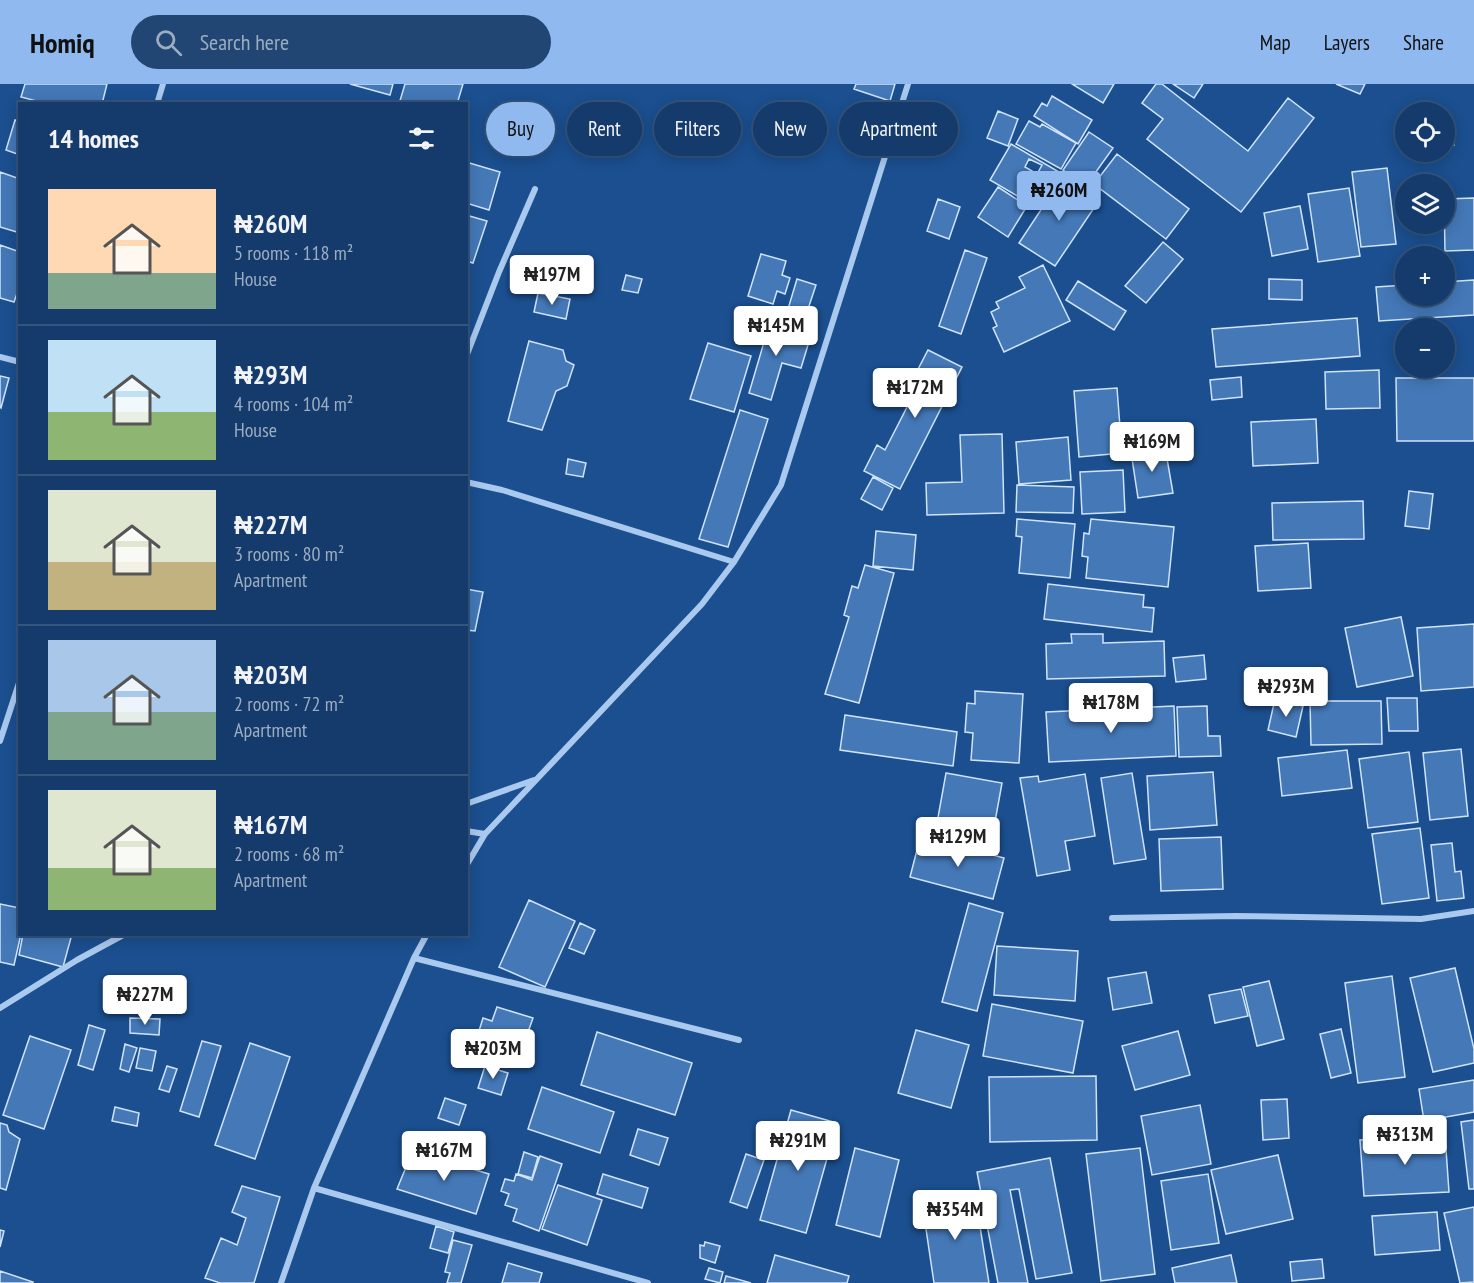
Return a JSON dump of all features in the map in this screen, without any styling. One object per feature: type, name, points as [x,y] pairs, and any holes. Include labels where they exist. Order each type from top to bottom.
[{"type":"street","points":[[158,102],[163,84]]},
{"type":"street","points":[[468,863],[485,834],[702,604],[734,562],[781,485],[908,84]]},
{"type":"street","points":[[468,352],[535,189]]},
{"type":"street","points":[[0,357],[18,362]]},
{"type":"street","points":[[468,482],[502,490],[734,562]]},
{"type":"street","points":[[0,741],[18,686]]},
{"type":"street","points":[[468,803],[537,779]]},
{"type":"street","points":[[468,831],[485,834]]},
{"type":"street","points":[[1112,918],[1236,916],[1421,919],[1474,911]]},
{"type":"street","points":[[0,1008],[77,960],[121,936]]},
{"type":"street","points":[[280,1283],[314,1188],[414,958],[426,936]]},
{"type":"street","points":[[414,958],[739,1040]]},
{"type":"street","points":[[314,1188],[648,1283]]},
{"type":"building","points":[[25,84],[107,84],[102,102],[40,102],[21,97]]},
{"type":"building","points":[[350,84],[393,84],[390,95]]},
{"type":"building","points":[[405,84],[463,84],[458,102],[400,102]]},
{"type":"building","points":[[856,84],[895,84],[890,101],[854,89]]},
{"type":"building","points":[[1072,84],[1114,84],[1103,103]]},
{"type":"building","points":[[1156,84],[1162,84],[1248,151],[1288,98],[1314,118],[1241,212],[1147,139],[1163,119],[1142,103]]},
{"type":"building","points":[[1173,84],[1203,84],[1194,98]]},
{"type":"building","points":[[1336,84],[1365,84],[1360,94]]},
{"type":"building","points":[[1052,96],[1092,120],[1078,144],[1034,116],[1042,103],[1047,106]]},
{"type":"building","points":[[998,111],[1018,119],[1008,146],[987,138]]},
{"type":"building","points":[[15,120],[18,121],[18,154],[6,150]]},
{"type":"building","points":[[1029,121],[1040,127],[1042,124],[1076,143],[1061,169],[1016,144]]},
{"type":"building","points":[[1089,132],[1113,148],[1086,186],[1063,170]]},
{"type":"building","points":[[1011,144],[1059,172],[1038,208],[990,180]],"holes":[[[1029,159],[1042,165],[1037,174],[1025,167]]]},
{"type":"building","points":[[1117,154],[1189,209],[1166,239],[1094,184]]},
{"type":"building","points":[[468,163],[500,172],[489,210],[468,204]]},
{"type":"building","points":[[1387,168],[1396,244],[1361,247],[1352,172]]},
{"type":"building","points":[[0,172],[18,178],[18,232],[0,227]]},
{"type":"building","points":[[1062,178],[1098,202],[1055,266],[1019,243]]},
{"type":"building","points":[[998,187],[1027,206],[1008,237],[978,217]]},
{"type":"building","points":[[1349,188],[1360,256],[1318,262],[1308,194]]},
{"type":"building","points":[[1474,198],[1474,250],[1455,251],[1455,246],[1445,246],[1445,234],[1455,234],[1455,199]]},
{"type":"building","points":[[938,199],[960,207],[949,239],[927,231]]},
{"type":"building","points":[[1300,206],[1308,249],[1272,256],[1264,213]]},
{"type":"building","points":[[468,216],[487,221],[473,263],[468,262]]},
{"type":"building","points":[[1163,242],[1183,259],[1146,303],[1125,286]]},
{"type":"building","points":[[0,245],[18,251],[18,291],[14,302],[0,298]]},
{"type":"building","points":[[965,250],[987,258],[961,334],[939,326]]},
{"type":"building","points":[[761,254],[786,261],[782,275],[790,278],[785,294],[777,291],[773,304],[748,296]]},
{"type":"building","points":[[1043,265],[1070,321],[1004,352],[993,328],[997,326],[991,312],[999,308],[996,302],[1025,288],[1019,277]]},
{"type":"building","points":[[626,275],[642,279],[638,293],[622,290]]},
{"type":"building","points":[[797,279],[816,285],[806,315],[788,309]]},
{"type":"building","points":[[1269,279],[1302,280],[1302,300],[1269,299]]},
{"type":"building","points":[[1474,280],[1474,315],[1395,318],[1395,320],[1379,321],[1376,287],[1395,286],[1395,306],[1455,306],[1455,281]]},
{"type":"building","points":[[1078,281],[1126,311],[1114,330],[1066,300]]},
{"type":"building","points":[[538,293],[570,299],[566,319],[534,312]]},
{"type":"building","points":[[772,315],[794,322],[789,339],[808,345],[801,368],[782,363],[771,400],[749,393]]},
{"type":"building","points":[[1357,318],[1360,356],[1216,367],[1212,329]]},
{"type":"building","points":[[529,341],[563,350],[566,361],[574,365],[567,386],[556,391],[542,430],[508,421]]},
{"type":"building","points":[[708,343],[751,356],[734,412],[690,399]]},
{"type":"building","points":[[928,350],[962,367],[900,489],[864,471],[877,445],[885,450],[907,407],[900,404]]},
{"type":"building","points":[[1379,370],[1380,408],[1326,409],[1325,372]]},
{"type":"building","points":[[0,376],[9,378],[1,408],[0,407]]},
{"type":"building","points":[[1241,377],[1242,397],[1212,400],[1210,380]]},
{"type":"building","points":[[1396,378],[1474,378],[1474,441],[1397,441]]},
{"type":"building","points":[[1117,388],[1122,453],[1079,457],[1074,391]]},
{"type":"building","points":[[740,410],[768,419],[728,547],[699,539]]},
{"type":"building","points":[[1316,419],[1318,463],[1253,466],[1251,422]]},
{"type":"building","points":[[1002,434],[1004,513],[927,515],[926,483],[962,482],[960,435]]},
{"type":"building","points":[[1068,437],[1071,480],[1019,484],[1016,442]]},
{"type":"building","points":[[1165,447],[1173,493],[1138,498],[1131,452]]},
{"type":"building","points":[[568,459],[586,463],[583,477],[566,474]]},
{"type":"building","points":[[1123,470],[1125,512],[1082,514],[1080,472]]},
{"type":"building","points":[[873,477],[893,488],[882,510],[861,499]]},
{"type":"building","points":[[1017,485],[1074,487],[1073,513],[1016,512]]},
{"type":"building","points":[[1409,491],[1433,494],[1429,529],[1405,526]]},
{"type":"building","points":[[1363,501],[1364,539],[1273,540],[1272,503]]},
{"type":"building","points":[[1017,519],[1075,524],[1070,578],[1019,573],[1022,537],[1016,536]]},
{"type":"building","points":[[1091,519],[1174,527],[1168,587],[1086,578],[1088,557],[1082,556],[1084,533],[1089,534]]},
{"type":"building","points":[[876,531],[916,535],[913,570],[873,566]]},
{"type":"building","points":[[1308,543],[1311,588],[1258,591],[1255,546]]},
{"type":"building","points":[[865,565],[894,573],[859,703],[825,694],[849,617],[844,615],[852,586],[858,588]]},
{"type":"building","points":[[1048,584],[1144,595],[1143,607],[1154,608],[1152,632],[1044,619]]},
{"type":"building","points":[[468,589],[483,592],[475,631],[468,630]]},
{"type":"building","points":[[1401,617],[1413,676],[1357,687],[1345,628]]},
{"type":"building","points":[[1474,624],[1474,687],[1421,691],[1417,628]]},
{"type":"building","points":[[1071,634],[1103,634],[1103,643],[1164,641],[1165,676],[1047,679],[1046,644],[1072,643]]},
{"type":"building","points":[[1204,655],[1206,679],[1176,682],[1173,658]]},
{"type":"building","points":[[975,691],[1023,694],[1019,763],[971,760],[973,733],[965,732],[967,703],[975,704]]},
{"type":"building","points":[[1387,698],[1417,698],[1418,731],[1389,731]]},
{"type":"building","points":[[1275,699],[1303,706],[1296,737],[1268,730]]},
{"type":"building","points":[[1310,701],[1381,701],[1382,744],[1311,745]]},
{"type":"building","points":[[1174,706],[1176,756],[1049,762],[1046,712]]},
{"type":"building","points":[[1207,706],[1208,736],[1220,736],[1221,756],[1179,757],[1177,707]]},
{"type":"building","points":[[845,715],[957,732],[953,766],[840,750]]},
{"type":"building","points":[[1461,749],[1468,816],[1430,820],[1423,753]]},
{"type":"building","points":[[1347,750],[1352,788],[1282,796],[1278,758]]},
{"type":"building","points":[[1409,752],[1418,822],[1368,828],[1359,759]]},
{"type":"building","points":[[1213,772],[1217,825],[1150,830],[1147,776]]},
{"type":"building","points":[[946,773],[1002,783],[991,844],[935,834]]},
{"type":"building","points":[[1132,773],[1146,859],[1114,864],[1101,778]]},
{"type":"building","points":[[1085,774],[1095,836],[1065,841],[1070,870],[1037,876],[1020,778],[1038,776],[1039,782]]},
{"type":"building","points":[[1420,828],[1429,898],[1382,904],[1372,834]]},
{"type":"building","points":[[1221,837],[1223,889],[1161,891],[1159,839]]},
{"type":"building","points":[[930,838],[1004,858],[993,899],[910,877],[917,850],[926,852]]},
{"type":"building","points":[[1452,843],[1455,872],[1461,871],[1464,898],[1437,901],[1431,845]]},
{"type":"building","points":[[529,900],[575,921],[545,987],[499,967]]},
{"type":"building","points":[[969,903],[1003,913],[977,1011],[942,1002]]},
{"type":"building","points":[[0,904],[18,908],[18,936],[21,936],[14,965],[0,962]]},
{"type":"building","points":[[580,923],[595,930],[584,954],[569,948]]},
{"type":"building","points":[[23,936],[71,936],[63,967],[19,955]]},
{"type":"building","points":[[997,946],[1078,951],[1075,1001],[994,995]]},
{"type":"building","points":[[1455,968],[1474,1049],[1474,1063],[1433,1072],[1410,978]]},
{"type":"building","points":[[1146,972],[1152,1003],[1113,1010],[1108,978]]},
{"type":"building","points":[[1392,976],[1405,1077],[1358,1083],[1345,983]]},
{"type":"building","points":[[1269,981],[1284,1039],[1257,1046],[1243,987]]},
{"type":"building","points":[[1241,989],[1248,1016],[1215,1023],[1209,995]]},
{"type":"building","points":[[992,1004],[1083,1021],[1073,1073],[983,1056]]},
{"type":"building","points":[[497,1007],[533,1018],[522,1049],[478,1034],[483,1018],[492,1021]]},
{"type":"building","points":[[130,1018],[160,1019],[159,1035],[130,1033]]},
{"type":"building","points":[[89,1025],[105,1030],[93,1070],[78,1065]]},
{"type":"building","points":[[1341,1029],[1351,1073],[1331,1078],[1320,1034]]},
{"type":"building","points":[[916,1030],[969,1045],[951,1108],[898,1093]]},
{"type":"building","points":[[1178,1031],[1190,1075],[1135,1090],[1122,1046]]},
{"type":"building","points":[[597,1032],[692,1063],[675,1115],[581,1085]]},
{"type":"building","points":[[30,1036],[71,1050],[44,1129],[3,1115]]},
{"type":"building","points":[[202,1041],[221,1046],[199,1117],[180,1111]]},
{"type":"building","points":[[250,1043],[290,1057],[255,1159],[215,1145]]},
{"type":"building","points":[[125,1044],[137,1048],[129,1072],[120,1069]]},
{"type":"building","points":[[140,1048],[156,1051],[152,1071],[136,1068]]},
{"type":"building","points":[[167,1066],[177,1069],[169,1092],[159,1089]]},
{"type":"building","points":[[485,1066],[508,1073],[501,1095],[478,1088]]},
{"type":"building","points":[[1096,1076],[1097,1140],[990,1142],[989,1077]]},
{"type":"building","points":[[1474,1080],[1474,1112],[1424,1121],[1419,1089]]},
{"type":"building","points":[[542,1087],[614,1112],[600,1153],[528,1129]]},
{"type":"building","points":[[445,1098],[466,1105],[459,1125],[438,1118]]},
{"type":"building","points":[[1287,1099],[1289,1138],[1263,1140],[1261,1100]]},
{"type":"building","points":[[1200,1105],[1211,1164],[1152,1175],[1141,1116]]},
{"type":"building","points":[[115,1107],[139,1113],[137,1126],[112,1121]]},
{"type":"building","points":[[791,1110],[837,1123],[806,1233],[760,1220]]},
{"type":"building","points":[[1474,1120],[1474,1189],[1469,1189],[1461,1122]]},
{"type":"building","points":[[0,1123],[7,1125],[9,1132],[20,1139],[6,1190],[0,1188]]},
{"type":"building","points":[[638,1129],[668,1138],[659,1165],[630,1155]]},
{"type":"building","points":[[1445,1135],[1449,1192],[1364,1196],[1360,1140]]},
{"type":"building","points":[[855,1148],[899,1160],[880,1237],[836,1225]]},
{"type":"building","points":[[1140,1148],[1155,1274],[1101,1281],[1086,1154]]},
{"type":"building","points":[[430,1152],[450,1158],[449,1162],[489,1174],[476,1214],[397,1189],[411,1155],[427,1161]]},
{"type":"building","points":[[524,1152],[538,1157],[532,1178],[518,1174]]},
{"type":"building","points":[[746,1154],[764,1160],[747,1208],[730,1202]]},
{"type":"building","points":[[1278,1155],[1293,1219],[1226,1234],[1211,1170]]},
{"type":"building","points":[[540,1156],[562,1164],[539,1231],[513,1221],[517,1209],[505,1205],[509,1194],[501,1191],[505,1179],[514,1181],[516,1174],[532,1180]]},
{"type":"building","points":[[1050,1158],[1072,1273],[1036,1279],[1019,1189],[1010,1190],[1028,1283],[998,1283],[977,1172]]},
{"type":"building","points":[[603,1174],[648,1188],[642,1208],[597,1194]]},
{"type":"building","points":[[1208,1174],[1219,1243],[1171,1250],[1161,1181]]},
{"type":"building","points":[[558,1185],[602,1200],[587,1245],[542,1229]]},
{"type":"building","points":[[242,1186],[280,1197],[254,1283],[220,1283],[205,1278],[221,1238],[237,1245],[246,1218],[232,1212]]},
{"type":"building","points":[[975,1195],[989,1283],[934,1283],[922,1202]]},
{"type":"building","points":[[1474,1207],[1474,1282],[1460,1283],[1444,1213]]},
{"type":"building","points":[[1437,1212],[1440,1250],[1375,1255],[1372,1216]]},
{"type":"building","points":[[436,1226],[454,1232],[448,1253],[430,1248]]},
{"type":"building","points":[[0,1230],[4,1231],[0,1247]]},
{"type":"building","points":[[453,1240],[472,1245],[461,1283],[447,1283],[450,1273],[445,1272]]},
{"type":"building","points":[[705,1242],[720,1246],[715,1263],[700,1258],[700,1245],[704,1246]]},
{"type":"building","points":[[775,1255],[849,1276],[847,1283],[767,1283]]},
{"type":"building","points":[[1231,1255],[1237,1283],[1175,1283],[1172,1268]]},
{"type":"building","points":[[1322,1259],[1324,1278],[1292,1281],[1290,1262]]},
{"type":"building","points":[[508,1263],[542,1273],[539,1283],[502,1283]]},
{"type":"building","points":[[709,1268],[723,1272],[720,1283],[705,1279]]},
{"type":"building","points":[[0,1271],[33,1282],[0,1283]]},
{"type":"building","points":[[726,1276],[751,1283],[724,1283]]}]
